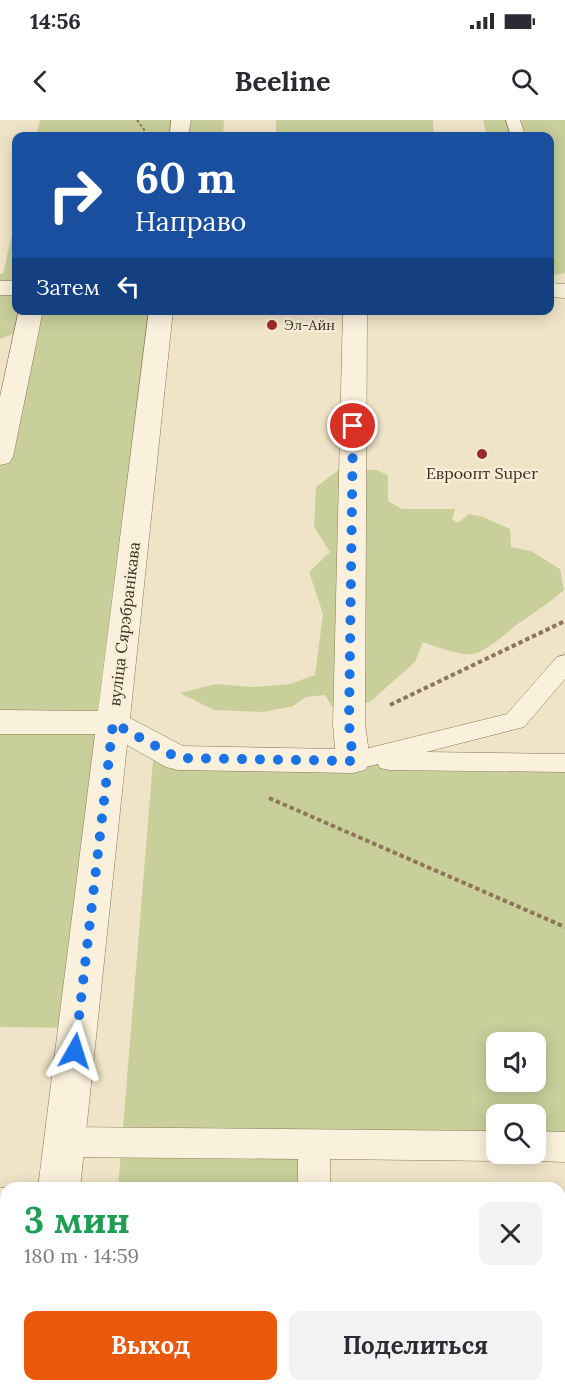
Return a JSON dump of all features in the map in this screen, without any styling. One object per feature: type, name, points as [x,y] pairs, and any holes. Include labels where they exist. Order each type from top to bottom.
[{"type":"street","points":[[0,458],[30,315]]},
{"type":"street","name":"вуліца Сярэбранікава","points":[[60,1182],[160,315]]},
{"type":"street","points":[[0,722],[113,723],[178,758],[353,761],[349,724],[355,315]]},
{"type":"lane","points":[[353,761],[516,721],[565,663]]},
{"type":"lane","points":[[353,761],[565,763]]},
{"type":"lane","points":[[65,1142],[486,1146]]},
{"type":"lane","points":[[314,1144],[314,1182]]},
{"type":"lane","points":[[546,1146],[565,1147]]},
{"type":"path","points":[[349,724],[565,621]]},
{"type":"path","points":[[264,796],[565,927]]},
{"type":"green space","points":[[40,120],[224,120],[223,132],[37,132]]},
{"type":"green space","points":[[276,120],[433,120],[434,132],[276,132]]},
{"type":"green space","points":[[483,120],[565,120],[565,273],[554,275],[554,132],[486,132]]},
{"type":"green space","points":[[12,235],[12,315],[161,315],[112,720],[0,721],[0,426],[27,329],[0,339],[0,274],[3,274]]},
{"type":"green space","points":[[340,469],[376,470],[388,475],[388,501],[402,509],[455,509],[452,519],[458,523],[469,514],[483,517],[510,529],[511,547],[531,551],[560,569],[564,590],[484,650],[472,654],[461,654],[423,642],[415,662],[370,702],[334,710],[325,695],[306,697],[293,706],[264,712],[214,710],[180,693],[216,684],[254,687],[290,684],[315,675],[323,614],[309,572],[330,552],[314,527],[316,487]]},
{"type":"green space","points":[[0,722],[113,723],[78,1028],[0,1027]]},
{"type":"green space","points":[[178,758],[565,763],[565,1147],[546,1146],[546,1104],[486,1104],[486,1146],[314,1144],[310,1182],[118,1182],[153,761]]},
{"type":"place","name":"Эл-Айн","points":[[272,325]]},
{"type":"place","name":"Евроопт Super","points":[[482,454]]},
{"type":"route","points":[[75,1051],[113,723],[178,758],[353,761],[349,724],[353,426]]}]
